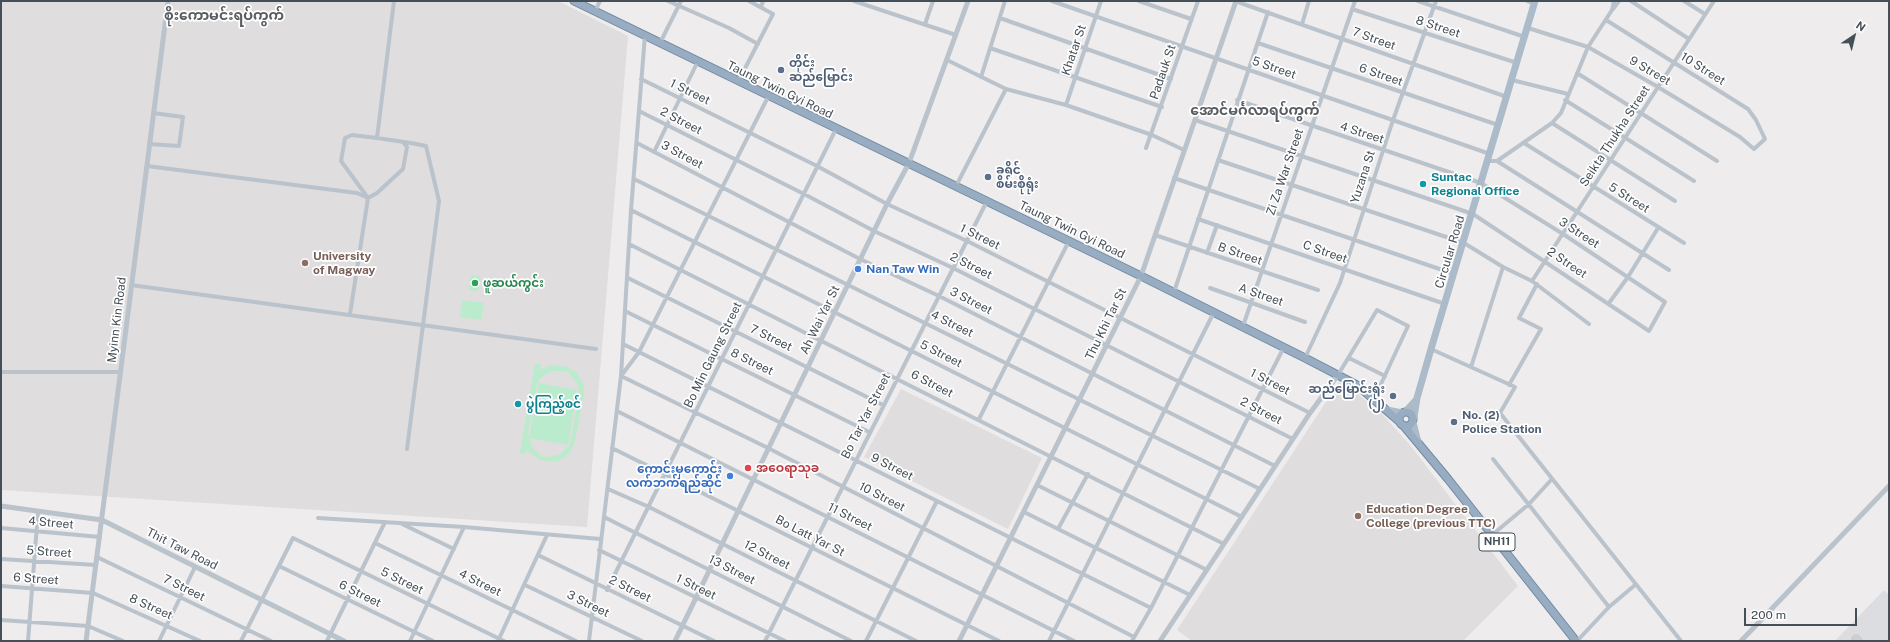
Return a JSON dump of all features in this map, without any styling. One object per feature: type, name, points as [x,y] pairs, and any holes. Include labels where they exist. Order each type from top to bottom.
[{"type":"highway","name":"Taung Twin Gyi Road","points":[[574,1],[698,61],[768,97],[909,163],[1243,326],[1357,385],[1401,424]]},
{"type":"highway","points":[[1404,412],[1410,412],[1413,420],[1406,426],[1401,424],[1400,415],[1404,412]]},
{"type":"highway","name":"NH11","points":[[1401,424],[1418,442],[1577,641]]},
{"type":"main road","name":"Circular Road","points":[[1418,442],[1413,420],[1417,398],[1528,28],[1532,2]]},
{"type":"main road","points":[[1387,410],[1404,412],[1417,398]]},
{"type":"street","name":"Myinn Kin Road","points":[[97,557],[168,1]]},
{"type":"street","points":[[377,138],[394,1]]},
{"type":"street","points":[[595,12],[600,1]]},
{"type":"street","points":[[668,1],[680,3],[758,44]]},
{"type":"street","points":[[738,82],[773,14],[749,1]]},
{"type":"street","points":[[761,7],[763,1]]},
{"type":"street","points":[[854,1],[956,35]]},
{"type":"street","points":[[925,24],[933,1]]},
{"type":"street","name":"Ah Wai Yar St","points":[[674,641],[696,599],[752,479],[887,204],[909,163],[968,1]]},
{"type":"street","points":[[981,77],[1005,1]]},
{"type":"street","name":"5 Street","points":[[1052,1],[1393,120],[1489,157]]},
{"type":"street","name":"Khatar St","points":[[1066,105],[1101,1]]},
{"type":"street","points":[[1138,1],[1191,19]]},
{"type":"street","name":"Padauk St","points":[[1146,148],[1152,136],[1198,1]]},
{"type":"street","name":"7 Street","points":[[1236,1],[1507,97]]},
{"type":"street","name":"Thu Khi Tar St","points":[[959,641],[1141,276],[1236,1]]},
{"type":"street","points":[[1302,24],[1309,1]]},
{"type":"street","name":"Zi Za War Street","points":[[1243,326],[1355,1]]},
{"type":"street","points":[[1418,1],[1525,37]]},
{"type":"street","name":"Yuzana St","points":[[1305,358],[1340,283],[1393,120],[1436,1]]},
{"type":"street","points":[[1612,10],[1614,1]]},
{"type":"street","points":[[1497,161],[1552,123],[1561,113],[1565,100],[1588,47],[1619,1]]},
{"type":"street","points":[[1631,1],[1689,39]]},
{"type":"street","points":[[1684,1],[1705,14]]},
{"type":"street","name":"Seikta Thukha Street","points":[[1532,281],[1714,1]]},
{"type":"street","points":[[660,43],[680,3]]},
{"type":"street","name":"8 Street","points":[[1352,9],[1424,34],[1517,63]]},
{"type":"street","points":[[1174,292],[1237,100],[1268,12]]},
{"type":"street","points":[[1000,18],[1171,79]]},
{"type":"street","name":"10 Street","points":[[1606,20],[1748,109],[1756,120],[1765,139],[1754,149]]},
{"type":"street","name":"9 Street","points":[[1528,28],[1588,47],[1658,87],[1740,137],[1754,149]]},
{"type":"street","points":[[589,641],[600,539],[608,489],[621,376],[644,35]]},
{"type":"street","name":"6 Street","points":[[1258,43],[1499,125]]},
{"type":"street","points":[[990,48],[1162,107]]},
{"type":"street","points":[[947,60],[1006,89],[1066,105],[1152,136],[1184,150]]},
{"type":"street","points":[[654,152],[698,61]]},
{"type":"street","points":[[1577,73],[1717,161]]},
{"type":"street","name":"1 Street","points":[[641,79],[817,166],[887,204],[967,241],[1310,414]]},
{"type":"street","points":[[1512,80],[1568,94]]},
{"type":"street","points":[[956,186],[1006,89]]},
{"type":"street","points":[[621,376],[639,352],[768,97]]},
{"type":"street","name":"4 Street","points":[[1237,100],[1312,127],[1481,183]]},
{"type":"street","points":[[1565,100],[1694,181]]},
{"type":"street","name":"2 Street","points":[[639,112],[804,194],[874,231],[953,268],[1293,439]]},
{"type":"street","points":[[150,144],[179,146],[183,118],[153,113]]},
{"type":"street","points":[[1195,120],[1473,214]]},
{"type":"street","points":[[1552,123],[1674,201]]},
{"type":"street","name":"Bo Min Gaung Street","points":[[607,590],[836,129]]},
{"type":"street","points":[[350,314],[368,198],[341,161],[342,148],[345,138],[352,135],[426,146],[439,201],[407,450]]},
{"type":"street","points":[[368,198],[377,193],[403,169],[407,147],[403,142]]},
{"type":"street","name":"3 Street","points":[[637,143],[860,259],[939,296],[1275,466]]},
{"type":"street","name":"5 Street","points":[[1524,143],[1684,244]]},
{"type":"street","points":[[1489,157],[1669,270]]},
{"type":"street","points":[[1218,160],[1464,243],[1503,267],[1537,284],[1589,324]]},
{"type":"street","points":[[147,166],[357,193],[368,198]]},
{"type":"street","points":[[1174,178],[1454,274]]},
{"type":"street","name":"4 Street","points":[[634,179],[777,248],[848,285],[1152,434],[1260,489]]},
{"type":"street","name":"3 Street","points":[[1481,183],[1563,234],[1665,302],[1648,330]]},
{"type":"street","name":"Bo Tar Yar Street","points":[[765,641],[841,487],[987,201]]},
{"type":"street","name":"5 Street","points":[[631,210],[1066,427],[1242,517]]},
{"type":"street","name":"2 Street","points":[[1473,214],[1546,260],[1648,330]]},
{"type":"street","name":"C Street","points":[[1198,219],[1445,304]]},
{"type":"street","points":[[1207,253],[1217,225]]},
{"type":"street","points":[[1609,303],[1628,277],[1658,228]]},
{"type":"street","name":"B Street","points":[[1155,235],[1318,290]]},
{"type":"street","points":[[979,419],[1069,241]]},
{"type":"street","name":"6 Street","points":[[629,244],[1124,492],[1224,544]]},
{"type":"street","points":[[1471,367],[1503,267]]},
{"type":"street","name":"7 Street","points":[[628,278],[883,405]]},
{"type":"street","points":[[1509,385],[1541,329],[1519,318],[1537,284]]},
{"type":"street","points":[[131,285],[596,349]]},
{"type":"street","name":"A Street","points":[[1210,288],[1305,322]]},
{"type":"street","points":[[1160,641],[1293,439],[1350,358],[1377,310],[1408,326],[1374,399]]},
{"type":"street","name":"8 Street","points":[[626,311],[869,432]]},
{"type":"street","points":[[1049,641],[1214,312]]},
{"type":"street","name":"9 Street","points":[[623,344],[1151,608]]},
{"type":"street","points":[[1133,639],[1151,608],[1177,554],[1284,347]]},
{"type":"street","points":[[1431,349],[1515,388],[1500,413],[1635,585],[1681,641]]},
{"type":"street","points":[[1350,358],[1385,376]]},
{"type":"street","points":[[1,372],[120,372]]},
{"type":"street","name":"10 Street","points":[[621,376],[768,448],[841,487],[1068,602],[1133,639]]},
{"type":"street","name":"11 Street","points":[[617,411],[1074,641]]},
{"type":"street","name":"Bo Latt Yar St","points":[[612,448],[999,641]]},
{"type":"street","points":[[1493,459],[1609,607]]},
{"type":"street","points":[[1058,529],[1088,474]]},
{"type":"street","points":[[1492,535],[1529,504],[1552,479]]},
{"type":"street","points":[[1037,485],[1207,570]]},
{"type":"street","points":[[1741,641],[1889,486]]},
{"type":"street","name":"12 Street","points":[[608,489],[649,507],[916,641]]},
{"type":"street","points":[[866,641],[937,501]]},
{"type":"street","name":"Thit Taw Road","points":[[1,506],[102,520],[344,641]]},
{"type":"street","points":[[28,641],[38,512]]},
{"type":"street","points":[[1024,512],[1190,595]]},
{"type":"street","name":"13 Street","points":[[604,517],[851,641]]},
{"type":"street","points":[[318,518],[600,539]]},
{"type":"street","points":[[327,641],[385,522]]},
{"type":"street","points":[[400,523],[454,549]]},
{"type":"street","name":"4 Street","points":[[1,528],[100,537]]},
{"type":"street","points":[[410,641],[464,528]]},
{"type":"street","points":[[498,640],[525,585],[547,535]]},
{"type":"street","name":"5 Street","points":[[279,566],[292,538],[428,604],[498,640],[504,641]]},
{"type":"street","name":"4 Street","points":[[375,542],[576,641]]},
{"type":"street","name":"1 Street","points":[[599,550],[696,599],[785,641]]},
{"type":"street","name":"2 Street","points":[[538,555],[714,641]]},
{"type":"street","points":[[86,641],[97,557]]},
{"type":"street","name":"7 Street","points":[[97,557],[271,641]]},
{"type":"street","name":"5 Street","points":[[1,559],[96,565]]},
{"type":"street","points":[[241,641],[279,566]]},
{"type":"street","name":"6 Street","points":[[279,566],[433,641]]},
{"type":"street","points":[[159,641],[195,567]]},
{"type":"street","name":"3 Street","points":[[525,585],[642,641]]},
{"type":"street","points":[[1577,641],[1609,607],[1635,585]]},
{"type":"street","name":"6 Street","points":[[1,586],[93,593]]},
{"type":"street","name":"8 Street","points":[[93,593],[200,641]]},
{"type":"street","points":[[1,620],[88,626],[123,641]]},
{"type":"shaded area","name":"University of Magway","points":[[1,1],[558,1],[628,36],[587,527],[1,490]]},
{"type":"shaded area","name":"Education Degree College (previous TTC)","points":[[1339,382],[1354,391],[1381,413],[1410,445],[1518,586],[1463,641],[1192,641],[1177,630]]},
{"type":"shaded area","points":[[901,389],[1042,458],[1008,529],[864,457]]},
{"type":"shaded area","points":[[1884,590],[1889,595],[1889,641],[1835,641]]},
{"type":"green space","name":"ဖူဆယ်ကွင်း","points":[[471,275],[480,276],[478,291],[469,290]]},
{"type":"green space","points":[[462,300],[484,303],[481,320],[460,317]]},
{"type":"green space","points":[[535,363],[541,364],[540,370],[552,365],[567,367],[577,373],[583,383],[584,393],[575,441],[570,453],[557,462],[540,460],[526,450],[525,454],[520,453]],"holes":[[[551,371],[565,371],[569,373],[577,383],[579,393],[570,445],[559,455],[547,457],[541,456],[532,448],[528,432],[538,381]]]},
{"type":"green space","points":[[539,383],[577,390],[568,445],[529,438]]},
{"type":"place","name":"တိုင်း ဆည်မြောင်း","points":[[781,70]]},
{"type":"place","name":"ခရိုင် စိမ်းစိုရုံး","points":[[988,177]]},
{"type":"place","name":"Suntac Regional Office","points":[[1423,184]]},
{"type":"place","name":"University of Magway","points":[[305,263]]},
{"type":"place","name":"Nan Taw Win","points":[[858,269]]},
{"type":"place","name":"ဖူဆယ်ကွင်း","points":[[475,283]]},
{"type":"place","name":"ဆည်မြောင်းရုံး (၂)","points":[[1393,396]]},
{"type":"place","name":"ပွဲကြည့်စင်","points":[[518,404]]},
{"type":"place","name":"No. (2) Police Station","points":[[1454,422]]},
{"type":"place","name":"အဝေရာသုခ","points":[[748,468]]},
{"type":"place","name":"ကောင်းမှကောင်း လက်ဘက်ရည်ဆိုင်","points":[[730,476]]},
{"type":"place","name":"Education Degree College (previous TTC)","points":[[1358,516]]},
{"type":"district","name":"စိုးကောမင်းရပ်ကွက်","points":[[224,16]]},
{"type":"district","name":"အောင်မင်္ဂလာရပ်ကွက်","points":[[1255,111]]}]
